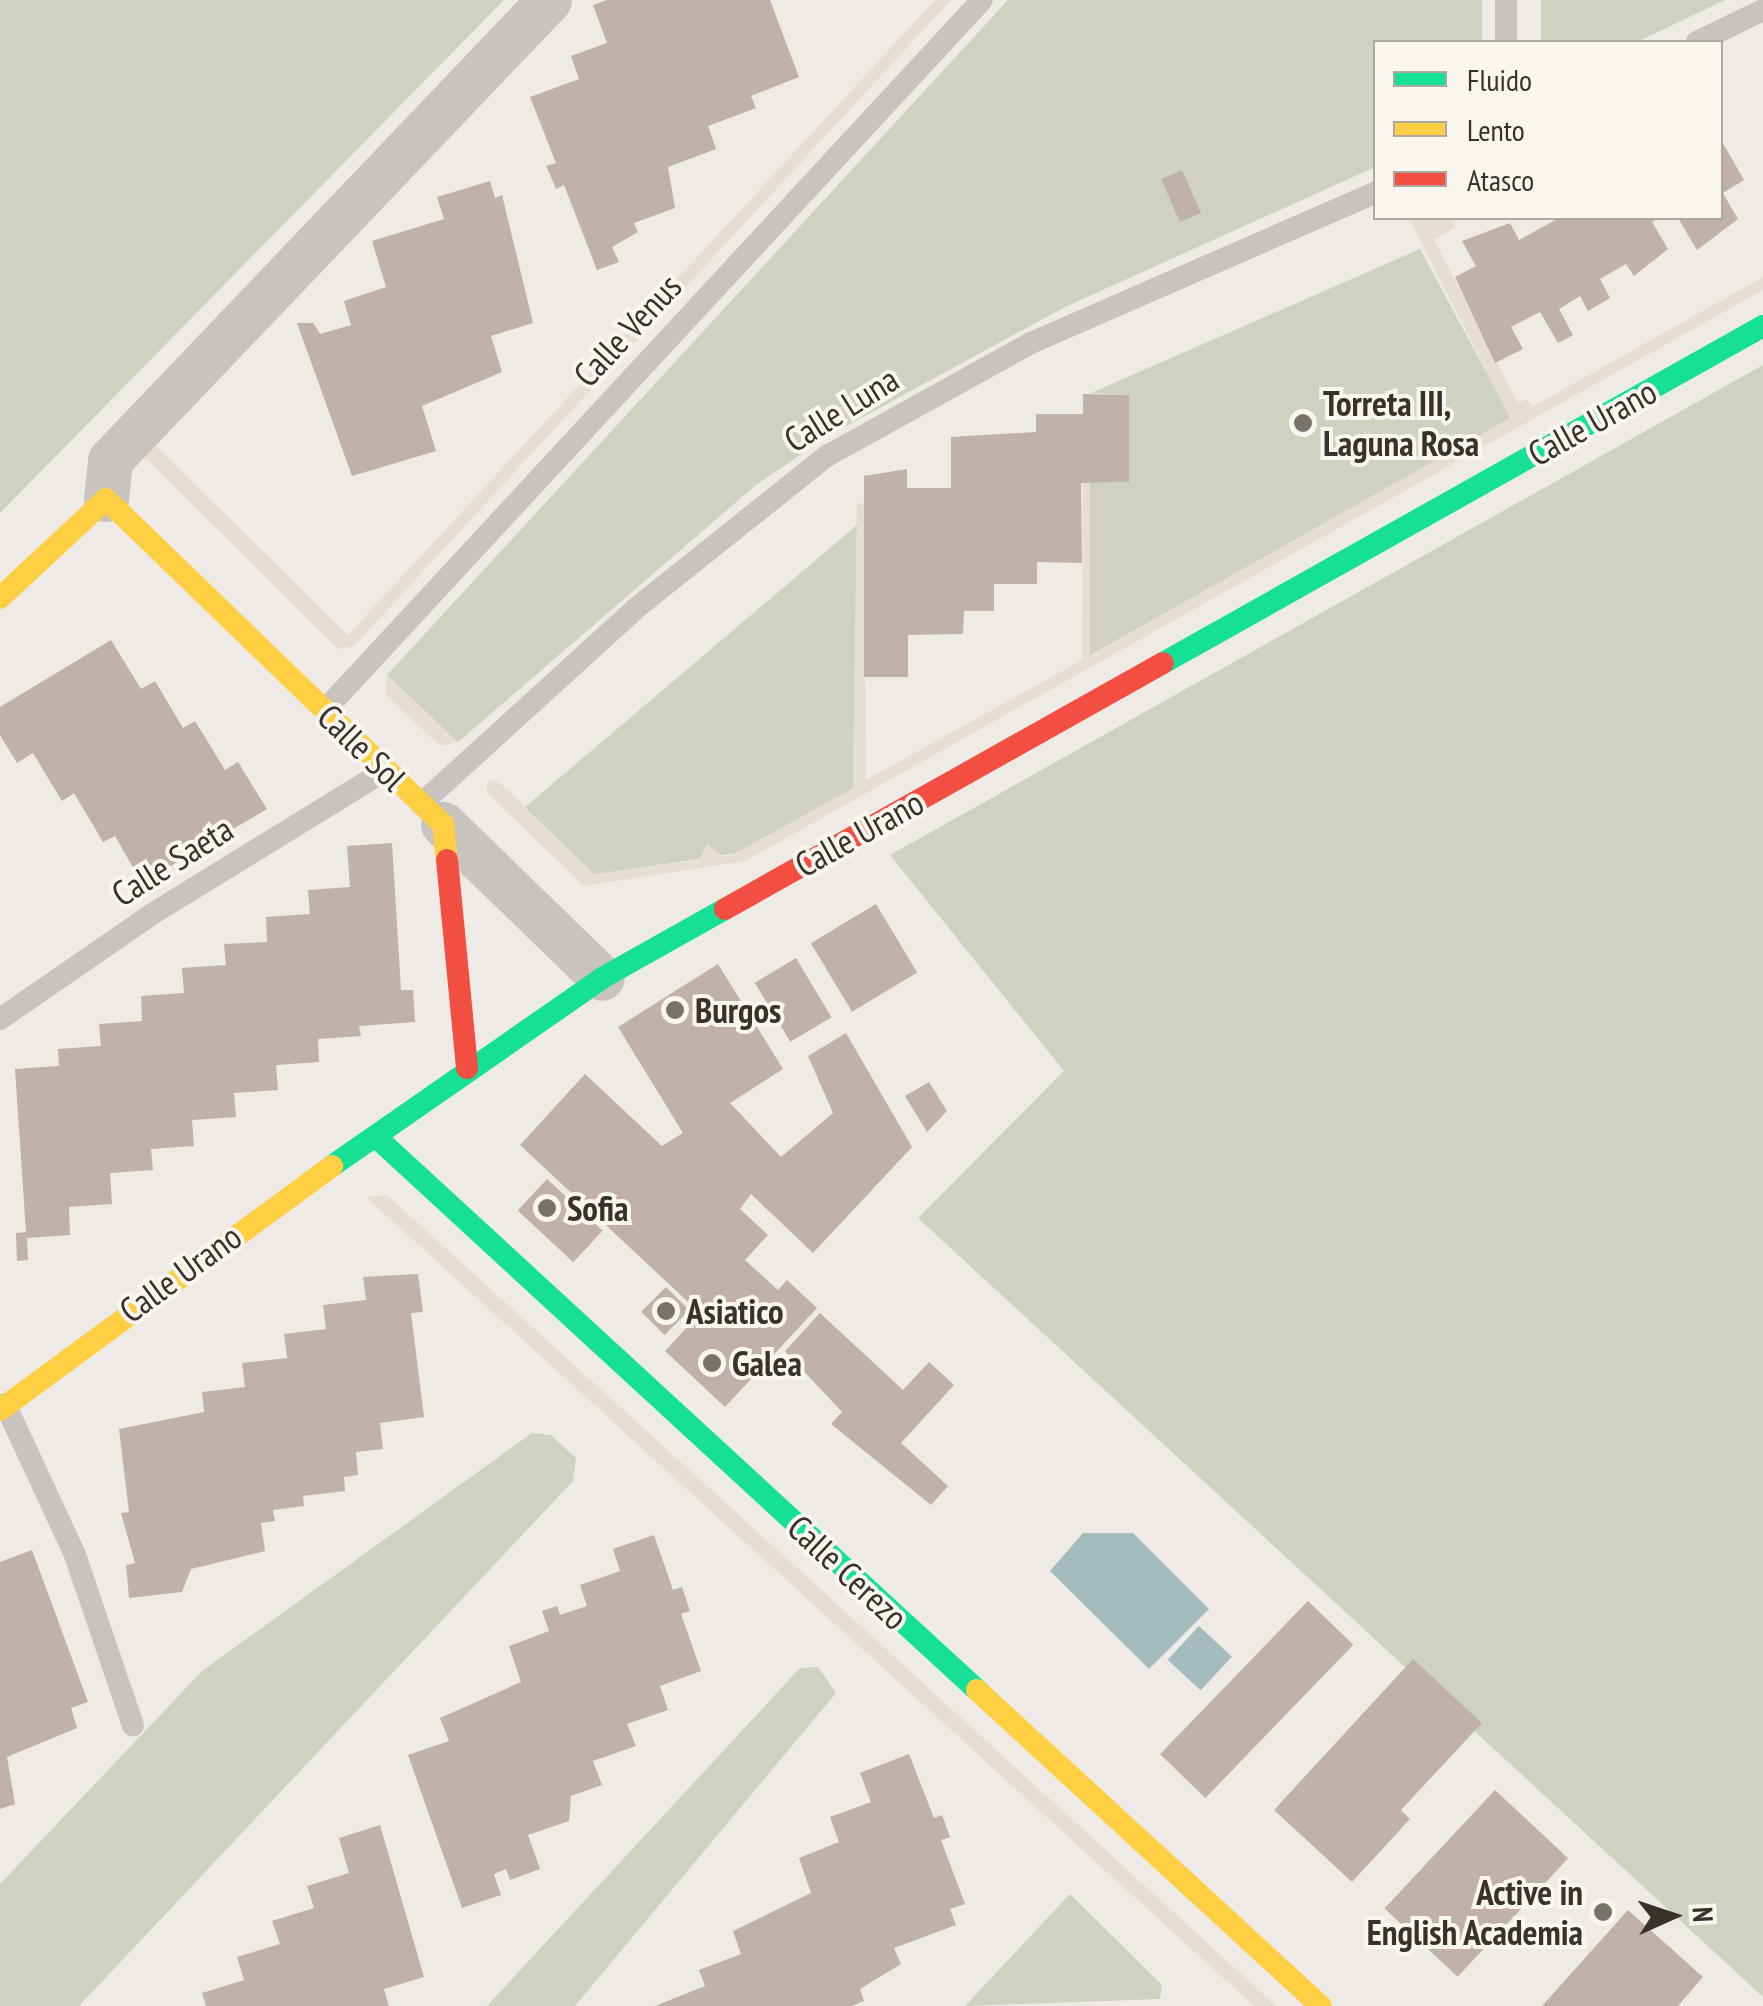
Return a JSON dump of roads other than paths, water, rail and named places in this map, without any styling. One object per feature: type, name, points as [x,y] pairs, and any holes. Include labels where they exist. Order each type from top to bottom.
[{"type":"street","points":[[0,598],[106,499],[110,460],[550,0]]},
{"type":"street","name":"Calle Urano","points":[[2,1402],[467,1068],[602,978],[1763,326]]},
{"type":"street","name":"Calle Sol","points":[[106,499],[432,814]]},
{"type":"street","points":[[432,814],[602,978]]},
{"type":"street","points":[[432,814],[467,1068]]},
{"type":"street","name":"Calle Cerezo","points":[[376,1137],[1321,2006]]},
{"type":"lane","name":"Calle Venus","points":[[325,710],[982,0]]},
{"type":"lane","points":[[1506,0],[1506,40]]},
{"type":"lane","points":[[1700,40],[1763,10]]},
{"type":"lane","name":"Calle Luna","points":[[432,814],[635,609],[827,456],[1031,343],[1373,193]]},
{"type":"lane","name":"Calle Saeta","points":[[0,1019],[152,914],[386,770]]},
{"type":"lane","points":[[2,1402],[76,1555],[134,1724]]},
{"type":"water","points":[[1083,1533],[1133,1533],[1209,1609],[1149,1669],[1050,1571]]},
{"type":"water","points":[[1199,1626],[1232,1657],[1201,1690],[1168,1660]]},
{"type":"place","name":"Torreta III, Laguna Rosa","points":[[1303,423]]},
{"type":"place","name":"Burgos","points":[[675,1010]]},
{"type":"place","name":"Sofia","points":[[547,1208]]},
{"type":"place","name":"Asiatico","points":[[666,1311]]},
{"type":"place","name":"Galea","points":[[712,1363]]},
{"type":"place","name":"Active in English Academia","points":[[1603,1912]]}]
